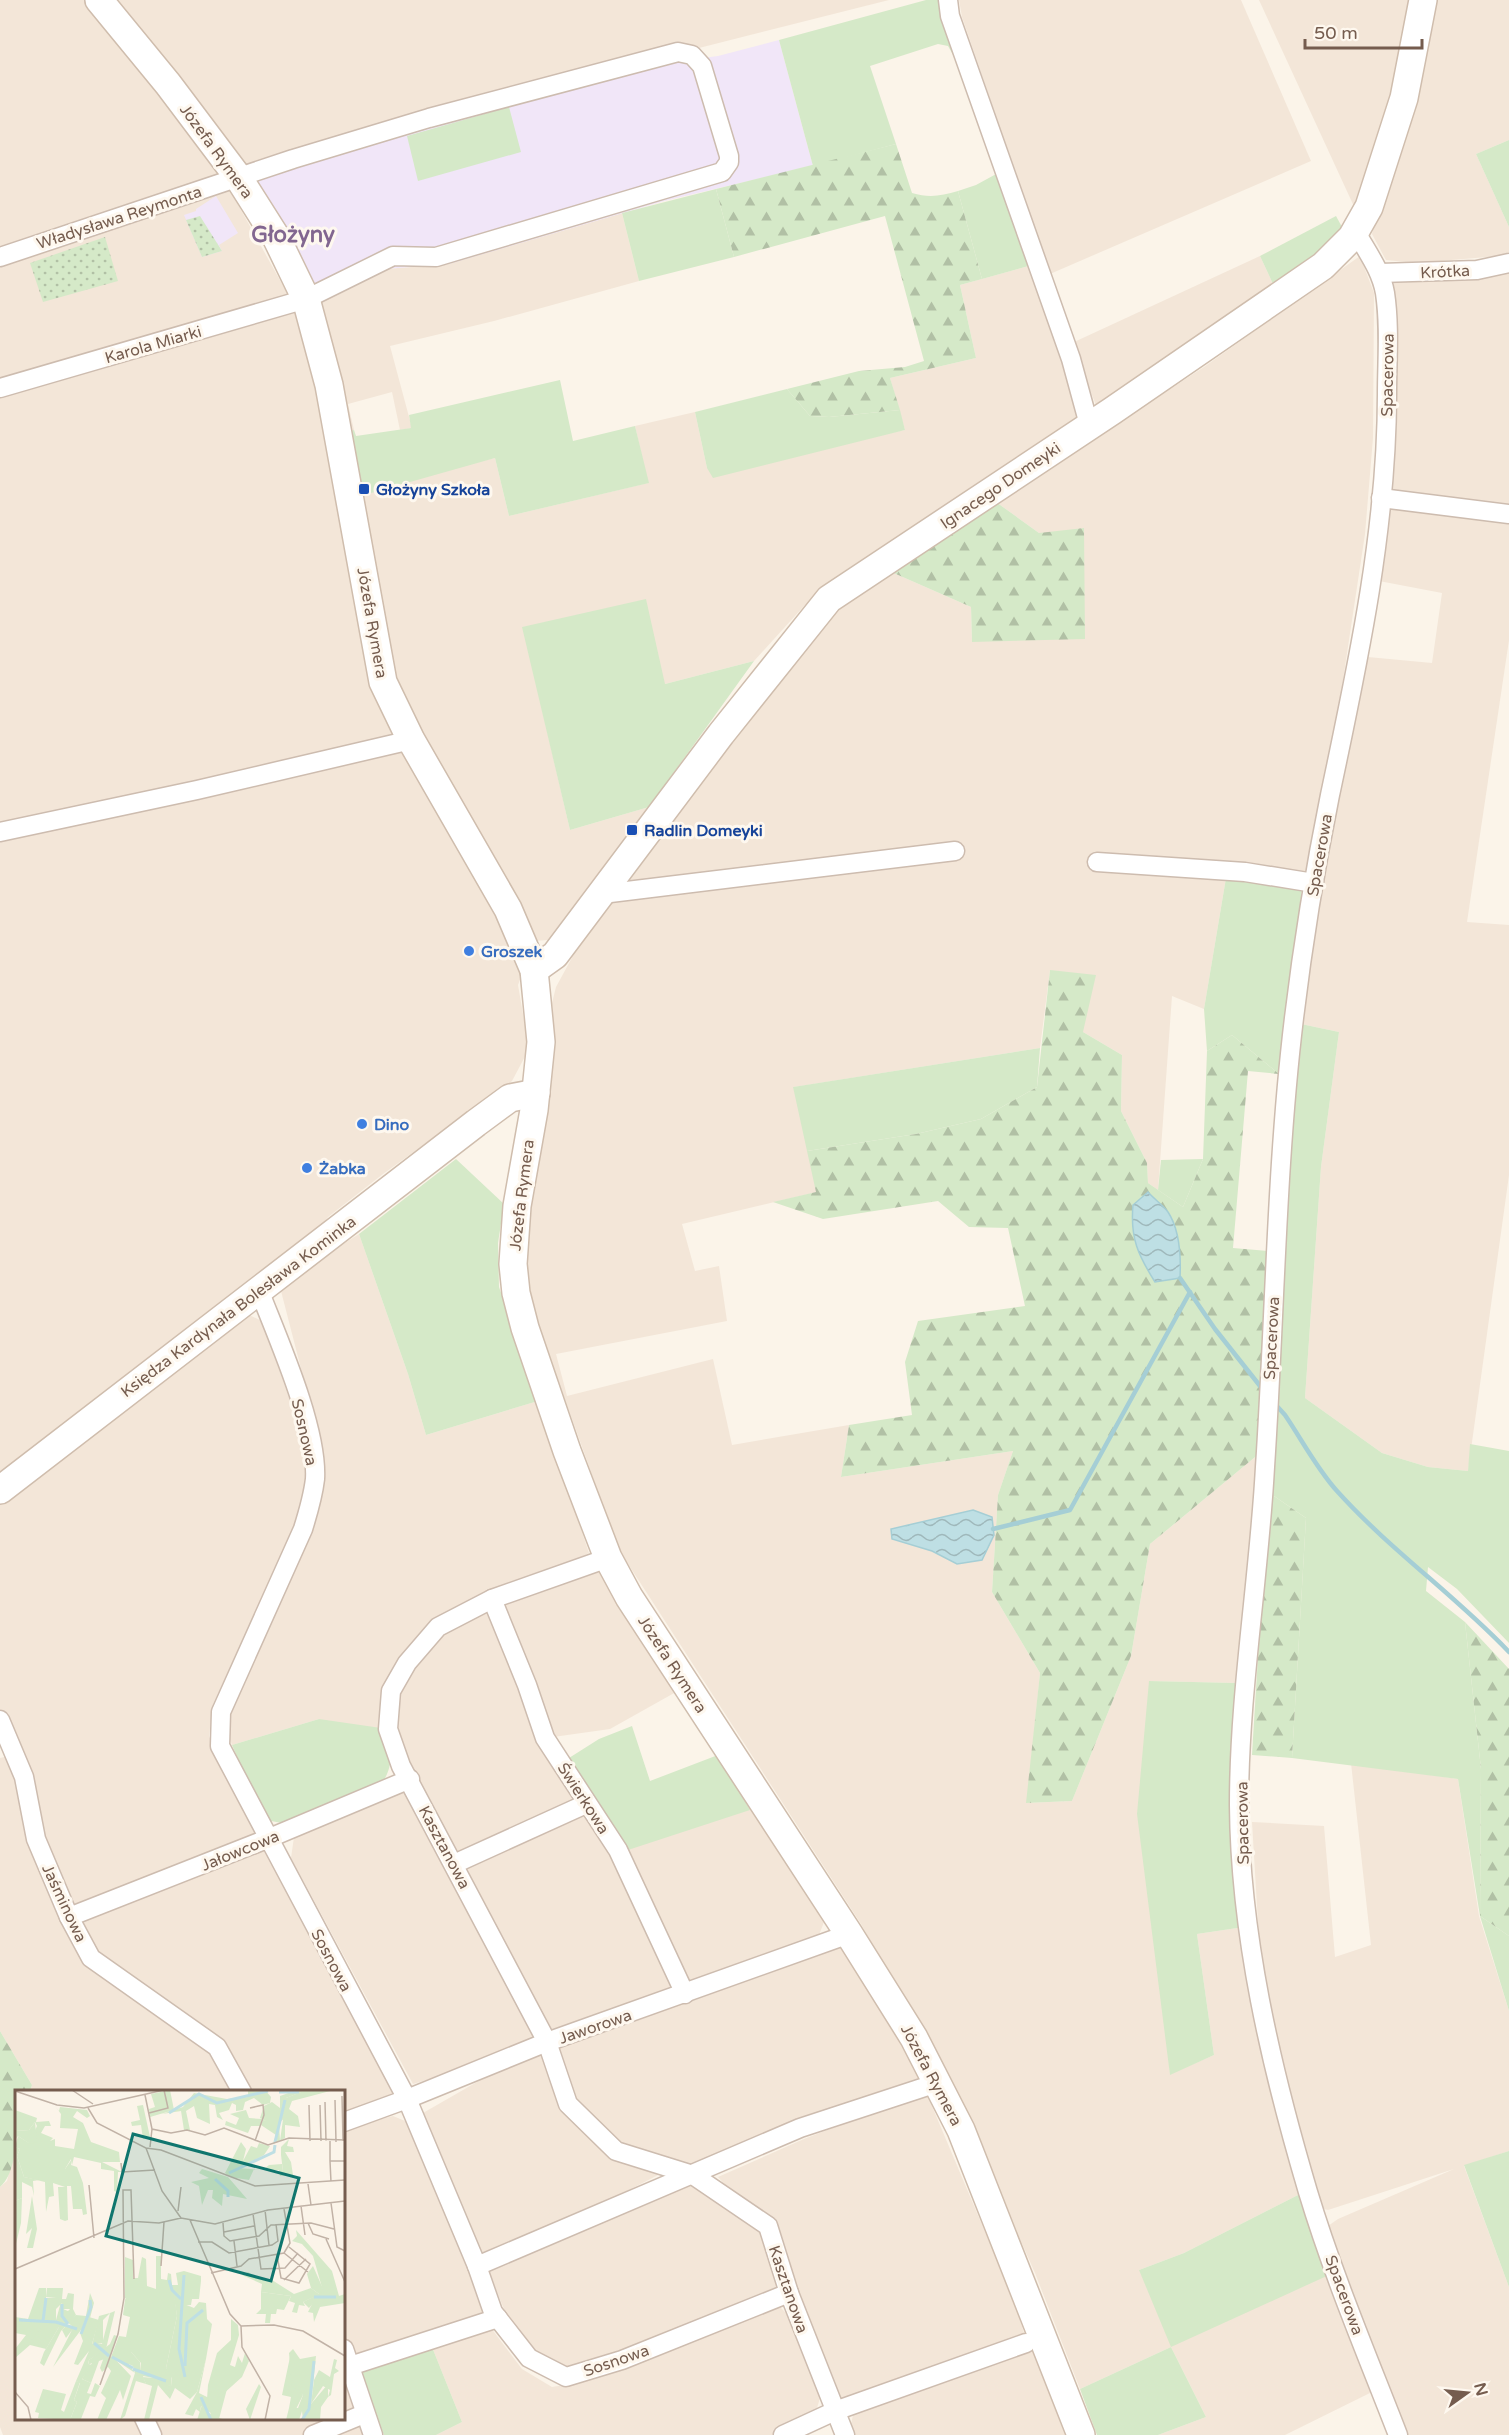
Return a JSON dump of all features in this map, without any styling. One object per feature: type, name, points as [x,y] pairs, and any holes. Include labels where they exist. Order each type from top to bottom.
[{"type":"street","name":"Józefa Rymera","points":[[99,0],[168,84],[238,177],[276,237],[306,299],[333,405],[383,682],[411,740],[508,909],[534,970],[541,1042],[536,1093],[517,1206],[513,1264],[516,1293],[525,1328],[567,1451],[608,1558],[629,1597],[849,1934],[914,2038],[961,2130],[1080,2435]]},
{"type":"street","points":[[948,0],[950,16],[1012,199],[1067,349],[1089,426]]},
{"type":"street","name":"Ignacego Domeyki","points":[[534,970],[555,955],[721,734],[829,599],[1089,426],[1323,266],[1356,232],[1369,207],[1383,170],[1404,98],[1423,0]]},
{"type":"street","name":"Władysława Reymonta","points":[[0,257],[238,177],[429,118],[678,52],[692,55],[702,66],[729,156],[729,162],[722,172],[436,257],[393,256],[306,299]]},
{"type":"street","name":"Spacerowa","points":[[1356,232],[1380,273],[1385,293],[1388,327],[1387,444],[1363,630],[1314,883],[1294,1015],[1282,1121],[1265,1470],[1242,1740],[1239,1802],[1242,1867],[1257,1988],[1307,2190],[1337,2276],[1398,2435]]},
{"type":"street","name":"Krótka","points":[[1380,273],[1477,270],[1509,263]]},
{"type":"street","name":"Karola Miarki","points":[[0,388],[306,299]]},
{"type":"street","points":[[1381,498],[1509,514]]},
{"type":"street","points":[[0,832],[196,790],[411,740]]},
{"type":"street","points":[[603,894],[955,851]]},
{"type":"street","points":[[1096,862],[1245,872],[1314,883]]},
{"type":"street","name":"Księdza Kardynała Bolesława Kominka","points":[[0,1490],[476,1122],[510,1098],[536,1093]]},
{"type":"street","points":[[476,1122],[530,1128]]},
{"type":"street","name":"Sosnowa","points":[[259,1290],[287,1362],[305,1420],[314,1457],[315,1479],[311,1504],[303,1529],[221,1712],[220,1746],[406,2099],[477,2266],[493,2312],[529,2358],[566,2377],[622,2360],[789,2293]]},
{"type":"street","name":"Kasztanowa","points":[[608,1558],[492,1599],[438,1628],[407,1663],[391,1691],[388,1729],[401,1766],[410,1779],[547,2043],[568,2104],[616,2151],[693,2175],[768,2226],[789,2293],[845,2435]]},
{"type":"street","name":"Świerkowa","points":[[492,1599],[527,1685],[545,1738],[618,1850],[684,1994]]},
{"type":"street","name":"Jaśminowa","points":[[0,1720],[24,1776],[36,1839],[69,1917],[91,1958],[217,2047],[241,2090]]},
{"type":"street","name":"Jałowcowa","points":[[69,1917],[267,1839],[410,1779]]},
{"type":"street","points":[[454,1863],[586,1804]]},
{"type":"street","name":"Jaworowa","points":[[345,2122],[547,2043],[849,1934]]},
{"type":"street","points":[[477,2266],[800,2128],[937,2083]]},
{"type":"street","points":[[350,2367],[498,2318]]},
{"type":"street","points":[[783,2435],[835,2411],[1026,2343]]},
{"type":"street","points":[[345,2352],[364,2414],[373,2435]]},
{"type":"street","points":[[314,2435],[364,2414]]},
{"type":"street","points":[[145,2420],[152,2435]]},
{"type":"shaded area","points":[[0,0],[889,0],[699,48],[684,45],[355,130],[222,176],[296,309],[385,269],[449,264],[622,213],[639,281],[494,321],[390,346],[412,428],[400,430],[392,392],[348,404],[354,430],[350,431],[357,470],[361,479],[469,464],[495,458],[509,516],[648,483],[635,426],[695,412],[707,468],[905,430],[890,378],[976,358],[960,285],[1032,265],[1082,419],[856,568],[804,606],[754,661],[665,684],[545,624],[523,627],[570,830],[649,807],[559,932],[548,940],[534,941],[518,985],[529,1049],[512,1081],[383,1174],[328,1217],[309,1242],[41,1440],[0,1474]]},
{"type":"shaded area","points":[[959,0],[1241,0],[1311,161],[1050,274],[962,17]]},
{"type":"shaded area","points":[[1259,0],[1410,0],[1383,141],[1357,213]]},
{"type":"shaded area","points":[[1437,0],[1509,0],[1509,140],[1476,154],[1509,227],[1509,252],[1499,256],[1416,263],[1386,260],[1372,234]]},
{"type":"shaded area","points":[[779,40],[813,166],[664,201],[449,264],[385,269],[317,298],[255,178],[361,143],[649,65],[718,56]]},
{"type":"shaded area","points":[[216,196],[238,233],[219,245],[222,251],[202,257],[184,215],[196,211]]},
{"type":"shaded area","points":[[1260,256],[1273,284],[1097,408],[1072,343]]},
{"type":"shaded area","points":[[1360,256],[1374,293],[1373,438],[1365,534],[1341,693],[1305,874],[1228,866],[1204,1009],[1172,996],[1158,1190],[1148,1183],[1147,1163],[1121,1111],[1122,1055],[1083,1032],[1050,970],[1040,1048],[794,1087],[817,1192],[682,1224],[695,1271],[719,1266],[727,1321],[556,1354],[567,1396],[713,1359],[732,1445],[849,1425],[841,1477],[1013,1451],[998,1495],[992,1592],[1040,1673],[1027,1803],[1072,1801],[1131,1656],[1150,1544],[1260,1453],[1244,1635],[1236,1683],[1149,1681],[1170,2074],[1214,2055],[1197,1934],[1244,1927],[1302,2193],[1184,2253],[1139,2270],[1329,2275],[1374,2391],[1285,2435],[1158,2435],[1206,2417],[1171,2347],[1080,2389],[1035,2273],[946,2071],[861,1924],[619,1550],[533,1310],[526,1258],[530,1213],[548,1106],[554,1044],[552,1003],[556,987],[574,954],[600,917],[633,876],[817,622],[889,571],[971,607],[972,642],[1039,533],[996,502],[1204,367]]},
{"type":"shaded area","points":[[1509,268],[1509,640],[1467,922],[1509,925],[1509,1175],[1468,1471],[1428,1467],[1382,1453],[1305,1398],[1321,1167],[1339,1032],[1301,1024],[1307,965],[1331,828],[1368,657],[1432,663],[1442,593],[1379,581],[1389,278],[1427,281],[1489,274]]},
{"type":"shaded area","points":[[359,1234],[408,1374],[426,1435],[538,1401],[589,1553],[518,1589],[601,1572],[676,1692],[610,1729],[546,1738],[618,1850],[750,1805],[824,1922],[819,1935],[692,1991],[836,1946],[843,1948],[901,2039],[923,2080],[692,2165],[662,2173],[498,2257],[693,2175],[750,2213],[718,2177],[804,2139],[926,2092],[1015,2303],[1024,2333],[839,2401],[789,2293],[566,2377],[529,2358],[498,2318],[504,2309],[423,2113],[543,2044],[413,2084],[291,1858],[294,1837],[409,1779],[400,1763],[319,1719],[232,1745],[227,1731],[230,1711],[309,1533],[314,1419],[281,1291],[332,1251]]},
{"type":"shaded area","points":[[247,1314],[262,1321],[289,1398],[303,1448],[308,1477],[306,1498],[293,1532],[213,1704],[209,1736],[226,1776],[393,2093],[345,2115],[345,2090],[30,2090],[32,2085],[0,2031],[0,1758],[22,1753],[0,1709],[0,1501]]},
{"type":"shaded area","points":[[1351,1763],[1458,1779],[1479,1916],[1509,2011],[1509,2151],[1464,2166],[1509,2287],[1509,2435],[1408,2435],[1343,2273],[1328,2226],[1338,2219],[1454,2169],[1328,2210],[1320,2208],[1287,2089],[1261,1973],[1252,1822],[1324,1826],[1335,1957],[1371,1945]]},
{"type":"shaded area","points":[[393,2116],[410,2123],[484,2312],[348,2358],[373,2435],[3,2435],[0,2427],[0,2187],[7,2181],[15,2148],[15,2420],[345,2420],[345,2129]]},
{"type":"shaded area","points":[[774,2305],[779,2306],[787,2314],[820,2398],[817,2408],[772,2435],[436,2435],[462,2422],[432,2347],[491,2328],[522,2369],[552,2387],[577,2383]]},
{"type":"shaded area","points":[[1030,2349],[1034,2353],[1065,2435],[852,2435],[850,2429],[853,2415],[966,2370]]},
{"type":"green space","points":[[926,0],[940,0],[956,60],[948,46],[938,44],[870,66],[896,144],[813,166],[779,40]]},
{"type":"green space","points":[[509,107],[521,152],[418,181],[407,136]]},
{"type":"green space","points":[[1509,140],[1509,227],[1476,154]]},
{"type":"green space","points":[[896,144],[912,193],[935,196],[958,191],[982,279],[960,285],[976,358],[890,378],[900,410],[829,417],[810,416],[787,389],[859,371],[905,367],[924,361],[885,216],[734,257],[716,189]]},
{"type":"green space","points":[[998,173],[1032,265],[982,279],[958,191],[976,185]]},
{"type":"green space","points":[[716,189],[734,257],[639,281],[622,213]]},
{"type":"green space","points":[[200,216],[222,251],[202,257],[186,220]]},
{"type":"green space","points":[[1336,216],[1342,227],[1328,245],[1273,284],[1260,256]]},
{"type":"green space","points":[[105,237],[118,281],[43,302],[30,263]]},
{"type":"green space","points":[[560,380],[573,441],[635,426],[649,483],[509,516],[495,458],[364,495],[350,431],[354,430],[356,436],[411,428],[409,415]]},
{"type":"green space","points":[[787,389],[810,416],[829,417],[900,410],[905,430],[713,478],[707,468],[695,412]]},
{"type":"green space","points":[[996,502],[1039,533],[1084,528],[1085,639],[972,642],[971,607],[889,571]]},
{"type":"green space","points":[[646,599],[665,684],[754,661],[649,807],[570,830],[522,627]]},
{"type":"green space","points":[[1226,878],[1302,889],[1279,1074],[1232,1035],[1207,1051],[1204,1009]]},
{"type":"green space","points":[[1050,970],[1096,975],[1083,1032],[1122,1055],[1121,1111],[1147,1163],[1148,1183],[1183,1207],[1203,1159],[1207,1051],[1232,1035],[1279,1074],[1248,1071],[1233,1248],[1268,1251],[1260,1453],[1150,1544],[1131,1656],[1072,1801],[1026,1803],[1040,1673],[992,1592],[998,1495],[1013,1451],[841,1477],[849,1425],[912,1415],[905,1362],[918,1321],[1025,1306],[1008,1228],[969,1227],[938,1201],[823,1219],[773,1202],[816,1192],[807,1151],[916,1134],[981,1119],[1037,1087]]},
{"type":"green space","points":[[1301,1024],[1339,1032],[1321,1167],[1305,1398],[1382,1453],[1428,1467],[1468,1471],[1470,1444],[1509,1451],[1509,1643],[1457,1589],[1428,1567],[1426,1591],[1465,1622],[1481,1769],[1480,1916],[1458,1779],[1292,1758],[1306,1518],[1268,1492],[1283,1210]]},
{"type":"green space","points":[[1040,1048],[1037,1087],[981,1119],[916,1134],[807,1151],[793,1087]]},
{"type":"green space","points":[[456,1159],[504,1204],[498,1243],[499,1287],[538,1401],[426,1435],[408,1374],[359,1234]]},
{"type":"green space","points":[[1203,1159],[1183,1207],[1158,1190],[1161,1160]]},
{"type":"green space","points":[[1268,1492],[1306,1518],[1292,1758],[1252,1755]]},
{"type":"green space","points":[[1465,1622],[1509,1669],[1509,1936],[1480,1916],[1481,1769]]},
{"type":"green space","points":[[1149,1681],[1236,1683],[1231,1794],[1244,1927],[1197,1934],[1214,2055],[1170,2075],[1137,1814]]},
{"type":"green space","points":[[319,1719],[381,1728],[390,1754],[388,1773],[384,1780],[282,1823],[271,1821],[257,1802],[232,1745]]},
{"type":"green space","points":[[632,1726],[650,1781],[718,1755],[750,1810],[628,1850],[569,1758],[599,1739]]},
{"type":"green space","points":[[1480,1916],[1509,1936],[1509,2011]]},
{"type":"green space","points":[[0,2031],[32,2085],[30,2090],[15,2090],[14,2156],[7,2179],[0,2187]]},
{"type":"green space","points":[[1509,2151],[1509,2287],[1464,2165]]},
{"type":"green space","points":[[1302,2193],[1329,2275],[1171,2347],[1139,2270],[1184,2253]]},
{"type":"green space","points":[[432,2347],[462,2422],[436,2435],[384,2435],[359,2371]]},
{"type":"green space","points":[[1171,2347],[1206,2417],[1158,2435],[1097,2435],[1080,2389]]},
{"type":"water","points":[[1148,1192],[1168,1212],[1175,1227],[1180,1253],[1180,1278],[1155,1282],[1136,1246],[1132,1217],[1133,1205]]},
{"type":"water","points":[[973,1510],[992,1517],[994,1535],[982,1560],[957,1564],[932,1551],[892,1539],[891,1529]]},
{"type":"waterway","points":[[1180,1278],[1215,1329],[1264,1391]]},
{"type":"waterway","points":[[993,1529],[1070,1510],[1190,1292]]},
{"type":"waterway","points":[[1275,1404],[1285,1415],[1316,1464],[1357,1513],[1467,1611],[1509,1652]]},
{"type":"place","name":"Głożyny Szkoła","points":[[364,489]]},
{"type":"place","name":"Radlin Domeyki","points":[[632,830]]},
{"type":"place","name":"Groszek","points":[[469,951]]},
{"type":"place","name":"Dino","points":[[362,1124]]},
{"type":"place","name":"Żabka","points":[[307,1168]]},
{"type":"district","name":"Głożyny","points":[[293,234]]}]
